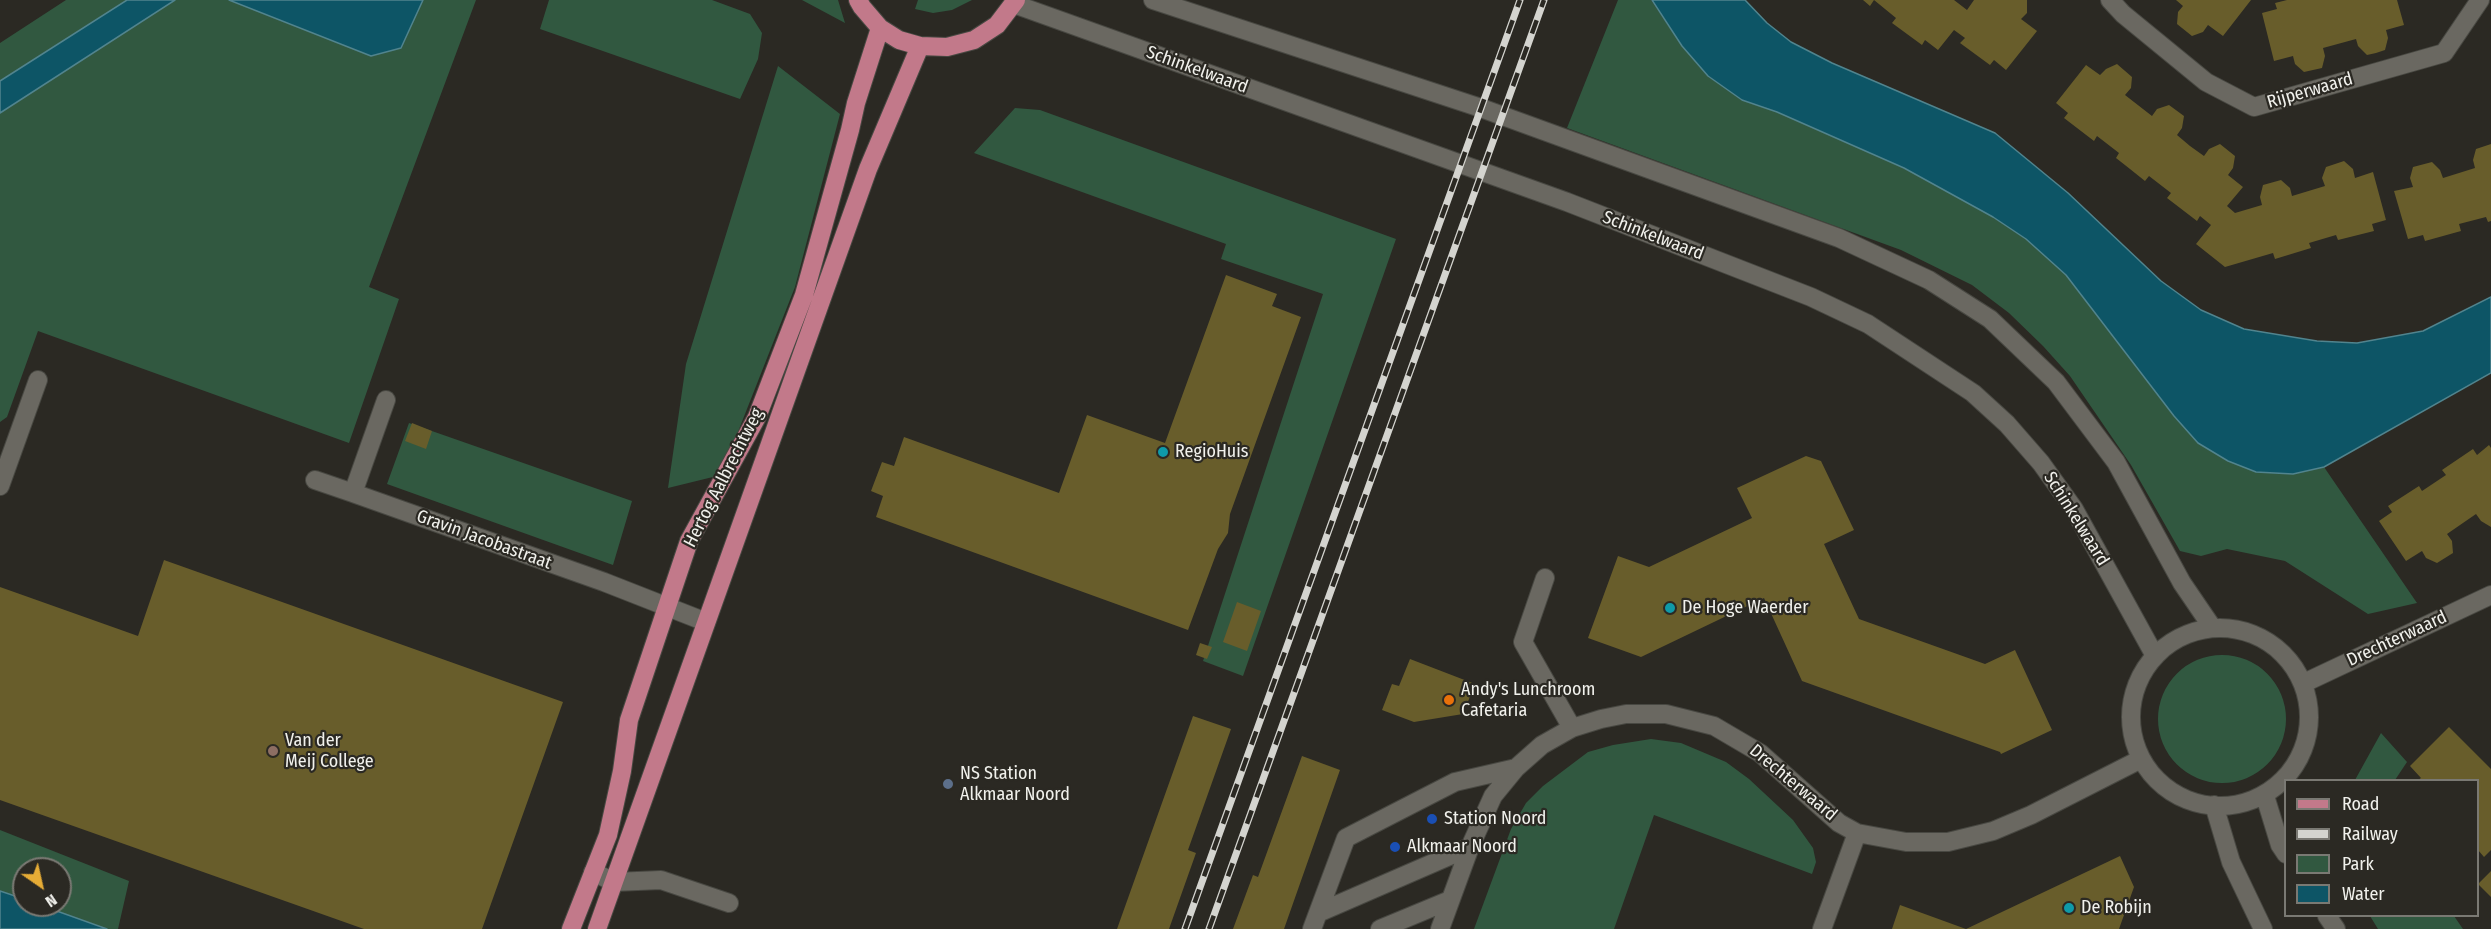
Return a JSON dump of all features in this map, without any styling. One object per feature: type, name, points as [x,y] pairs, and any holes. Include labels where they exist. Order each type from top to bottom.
[{"type":"main road","points":[[858,0],[880,28],[899,40],[920,46],[947,47],[974,40],[997,25],[1015,2]]},
{"type":"main road","name":"Hertog Aalbrechtweg","points":[[571,929],[608,835],[622,771],[629,720],[689,541],[757,417],[804,295],[856,103],[880,28]]},
{"type":"main road","name":"Hertog Aalbrechtweg","points":[[597,929],[868,169],[920,46]]},
{"type":"street","points":[[1153,0],[1481,108],[1839,238],[1929,280],[1990,319],[2056,382],[2083,415],[2116,462],[2182,583],[2212,627]]},
{"type":"street","name":"Rijperwaard","points":[[2110,0],[2123,14],[2206,81],[2254,107],[2444,53],[2480,0]]},
{"type":"street","name":"Schinkelwaard","points":[[1015,2],[1568,202],[1811,297],[1868,324],[1972,393],[2007,424],[2041,463],[2074,509],[2155,656]]},
{"type":"street","points":[[0,486],[38,380]]},
{"type":"street","points":[[353,493],[386,400]]},
{"type":"street","name":"Gravin Jacobastraat","points":[[315,480],[706,622]]},
{"type":"street","points":[[1545,578],[1523,642],[1572,728]]},
{"type":"street","name":"Drechterwaard","points":[[2304,683],[2491,595]]},
{"type":"street","points":[[2212,627],[2249,632],[2266,640],[2281,651],[2304,683],[2309,721],[2298,759],[2284,779],[2265,796],[2240,805],[2214,805],[2182,797],[2157,779],[2141,759],[2133,739],[2131,720],[2133,704],[2141,675],[2155,656],[2169,643],[2212,627]]},
{"type":"street","name":"Drechterwaard","points":[[1440,929],[1470,847],[1493,796],[1516,768],[1542,745],[1572,728],[1601,718],[1643,713],[1666,714],[1714,726],[1760,753],[1822,810],[1857,833],[1926,843],[1971,837],[2031,815],[2141,759]]},
{"type":"street","name":"Drechterwaard","points":[[1315,921],[1346,838],[1455,782],[1516,768]]},
{"type":"street","points":[[2265,796],[2284,851]]},
{"type":"street","points":[[2214,805],[2231,862],[2263,929]]},
{"type":"street","points":[[1822,929],[1857,833]]},
{"type":"street","name":"Drechterwaard","points":[[1315,921],[1470,847]]},
{"type":"street","points":[[593,872],[614,882],[661,880],[729,903]]},
{"type":"street","points":[[1380,929],[1450,900]]},
{"type":"green space","points":[[66,0],[476,0],[369,287],[399,299],[349,443],[38,331],[7,417],[0,422],[0,43]]},
{"type":"green space","points":[[549,0],[712,0],[750,14],[762,33],[758,59],[740,99],[540,29]]},
{"type":"green space","points":[[802,0],[838,0],[845,23]]},
{"type":"green space","points":[[918,0],[972,0],[952,10],[933,13],[915,9]]},
{"type":"green space","points":[[1618,0],[1651,0],[1682,46],[1708,76],[1742,100],[1777,112],[1904,168],[1993,217],[2026,239],[2066,275],[2174,416],[2198,443],[2293,474],[2324,467],[2417,603],[2368,614],[2285,561],[2227,549],[2201,556],[2180,551],[2131,465],[2070,376],[2009,313],[1972,285],[1901,250],[1567,128]]},
{"type":"green space","points":[[778,66],[840,114],[795,287],[721,475],[668,488],[686,364]]},
{"type":"green space","points":[[1015,108],[1040,110],[1396,239],[1243,676],[1203,661],[1323,294],[1221,259],[1226,244],[974,153]]},
{"type":"green space","points":[[409,423],[632,501],[613,565],[387,484]]},
{"type":"green space","points":[[2222,655],[2246,660],[2267,674],[2281,695],[2286,719],[2281,743],[2267,764],[2246,778],[2222,783],[2198,778],[2177,764],[2163,743],[2158,719],[2163,695],[2177,674],[2198,660]]},
{"type":"green space","points":[[2381,733],[2407,762],[2396,779],[2356,779]]},
{"type":"green space","points":[[1651,739],[1681,743],[1726,762],[1749,779],[1793,820],[1813,848],[1816,862],[1812,874],[1654,815],[1614,929],[1474,929],[1511,829],[1526,803],[1543,786],[1588,752],[1613,745]]},
{"type":"green space","points":[[0,830],[68,857],[12,857],[12,895],[0,891]]},
{"type":"green space","points":[[72,858],[129,881],[118,929],[107,929],[72,916]]},
{"type":"green space","points":[[2371,917],[2455,917],[2463,929],[2378,929]]},
{"type":"water","points":[[127,0],[175,0],[0,113],[0,81]]},
{"type":"water","points":[[229,0],[423,0],[401,48],[371,56]]},
{"type":"water","points":[[1652,0],[1745,0],[1767,23],[1791,42],[1832,63],[1995,133],[2068,193],[2161,281],[2201,310],[2244,329],[2317,341],[2357,343],[2423,331],[2491,297],[2491,373],[2324,467],[2293,474],[2256,472],[2228,461],[2198,443],[2174,416],[2066,275],[2026,239],[1993,217],[1904,168],[1777,112],[1742,100],[1708,76],[1682,46]]},
{"type":"water","points":[[0,891],[12,895],[12,917],[72,916],[107,929],[0,929]]},
{"type":"building","points":[[1863,0],[1874,0],[1870,6]]},
{"type":"building","points":[[1874,0],[1954,0],[1967,10],[1974,0],[2027,0],[2027,13],[2021,19],[2037,31],[2006,70],[1994,60],[1990,65],[1960,43],[1965,38],[1954,30],[1938,50],[1925,40],[1922,45],[1892,23],[1896,18]]},
{"type":"building","points":[[2176,0],[2251,0],[2223,36],[2208,25],[2203,32],[2192,36],[2177,24],[2178,12],[2183,6]]},
{"type":"building","points":[[2287,0],[2397,0],[2404,25],[2386,30],[2388,38],[2385,50],[2367,55],[2358,46],[2356,39],[2323,48],[2325,56],[2322,68],[2304,72],[2295,64],[2293,56],[2274,61],[2262,13],[2277,9],[2275,3]]},
{"type":"building","points":[[2117,64],[2132,77],[2131,88],[2125,95],[2152,116],[2157,109],[2169,105],[2184,116],[2182,128],[2177,135],[2190,146],[2204,156],[2209,149],[2220,144],[2235,156],[2233,168],[2228,175],[2243,187],[2227,206],[2235,213],[2262,205],[2260,197],[2263,185],[2281,180],[2290,188],[2292,196],[2325,186],[2322,178],[2326,167],[2344,161],[2353,169],[2355,178],[2373,172],[2386,220],[2372,224],[2374,231],[2338,240],[2336,235],[2309,243],[2311,248],[2275,259],[2273,253],[2225,267],[2196,244],[2211,225],[2200,216],[2197,221],[2167,198],[2171,193],[2149,176],[2145,181],[2116,158],[2119,153],[2097,136],[2094,141],[2064,118],[2068,113],[2056,103],[2086,65],[2100,75]]},
{"type":"building","points":[[2491,144],[2491,221],[2488,222],[2486,217],[2459,224],[2461,231],[2425,241],[2423,235],[2408,239],[2394,191],[2413,187],[2410,178],[2413,167],[2432,162],[2440,170],[2443,178],[2475,168],[2473,160],[2476,149]]},
{"type":"building","name":"RegioHuis","points":[[1226,275],[1277,294],[1272,306],[1301,317],[1230,514],[1228,533],[1218,549],[1188,630],[876,517],[883,496],[871,491],[882,462],[894,466],[904,437],[1059,493],[1087,415],[1165,443]]},
{"type":"building","points":[[412,423],[432,431],[426,449],[405,441]]},
{"type":"building","points":[[2489,445],[2491,448],[2491,527],[2481,521],[2476,514],[2447,534],[2452,541],[2453,553],[2437,563],[2426,558],[2422,551],[2406,561],[2379,521],[2392,512],[2388,506],[2419,486],[2422,491],[2446,475],[2442,470],[2473,449],[2477,455]]},
{"type":"building","name":"De Hoge Waerder","points":[[1806,456],[1821,461],[1854,530],[1824,544],[1859,619],[1985,664],[2015,650],[2052,730],[2001,754],[1802,681],[1764,598],[1641,657],[1588,638],[1618,556],[1649,567],[1752,518],[1737,488]]},
{"type":"building","name":"Van der Meij College","points":[[164,560],[563,702],[482,929],[364,929],[0,800],[0,587],[138,636]]},
{"type":"building","points":[[1237,602],[1261,611],[1247,651],[1223,642]]},
{"type":"building","points":[[1200,643],[1212,647],[1207,659],[1196,655]]},
{"type":"building","points":[[1410,659],[1475,684],[1463,714],[1414,722],[1382,710],[1392,684],[1399,686]]},
{"type":"building","points":[[1193,716],[1231,729],[1188,850],[1196,853],[1169,929],[1117,929]]},
{"type":"building","points":[[2449,727],[2491,769],[2491,850],[2484,857],[2479,851],[2479,779],[2420,779],[2421,778],[2410,766]]},
{"type":"building","points":[[1302,756],[1340,770],[1284,929],[1233,929],[1253,875],[1258,877]]},
{"type":"building","name":"De Robijn","points":[[2120,856],[2134,887],[2119,929],[1966,929]]},
{"type":"building","points":[[2491,871],[2491,897],[2479,885]]},
{"type":"building","points":[[1900,905],[1966,929],[1892,929]]},
{"type":"railway","points":[[1185,929],[1520,0]]},
{"type":"railway","points":[[1209,929],[1544,0]]},
{"type":"place","name":"RegioHuis","points":[[1163,452]]},
{"type":"place","name":"De Hoge Waerder","points":[[1670,608]]},
{"type":"place","name":"Andy's Lunchroom Cafetaria","points":[[1449,700]]},
{"type":"place","name":"Van der Meij College","points":[[273,751]]},
{"type":"place","name":"NS Station Alkmaar Noord","points":[[948,784]]},
{"type":"place","name":"Station Noord","points":[[1432,819]]},
{"type":"place","name":"Alkmaar Noord","points":[[1395,847]]},
{"type":"place","name":"De Robijn","points":[[2069,908]]}]
